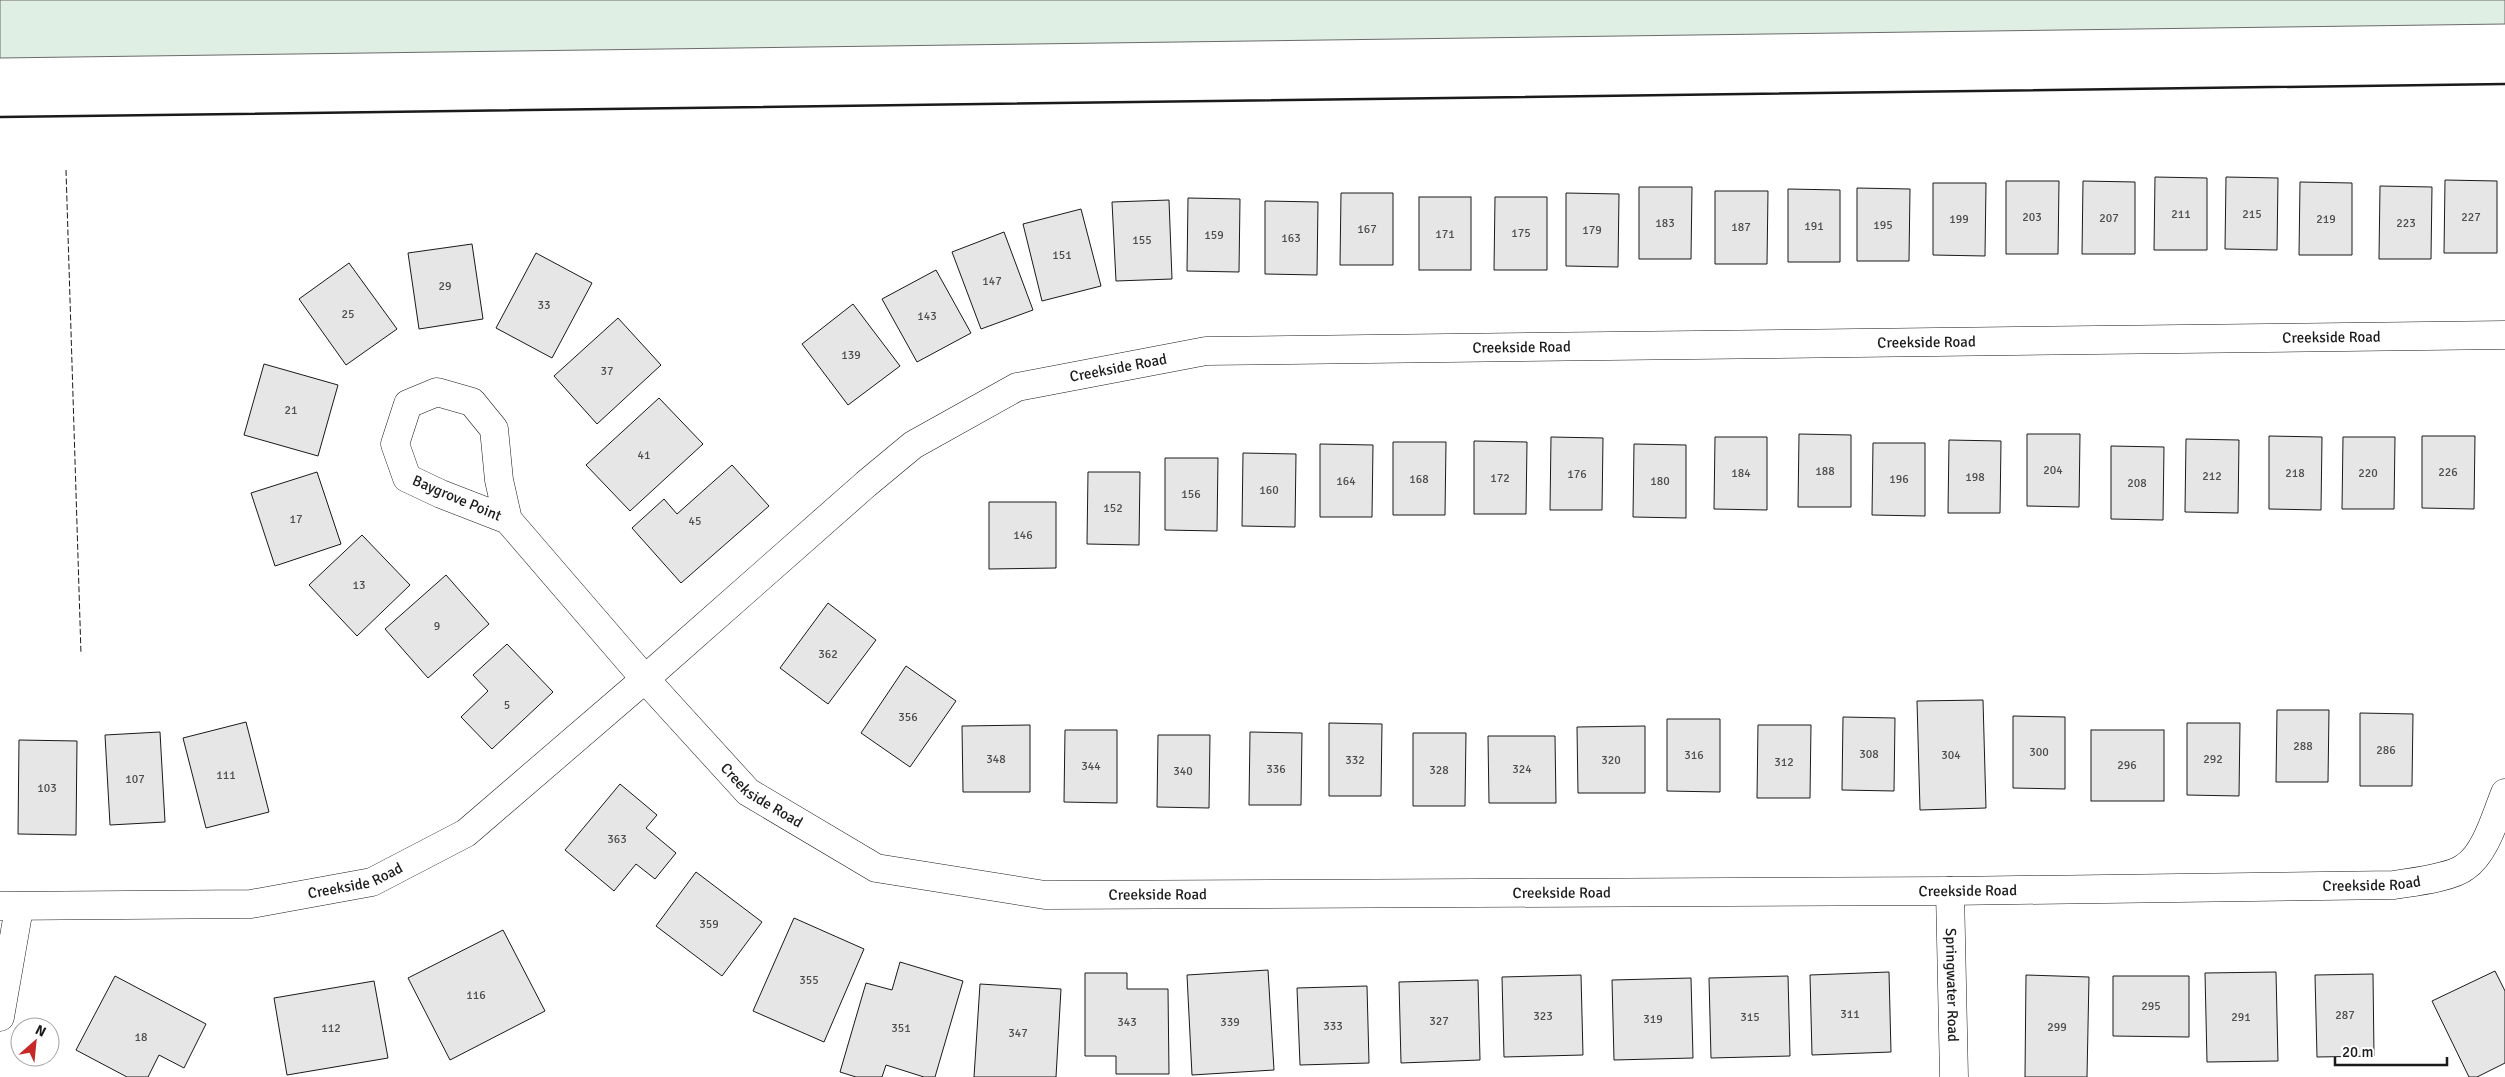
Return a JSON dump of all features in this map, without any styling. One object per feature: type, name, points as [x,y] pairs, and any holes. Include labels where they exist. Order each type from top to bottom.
[{"type":"street","name":"Creekside Road","points":[[10,907],[251,904],[372,882],[466,833],[645,680],[866,484],[913,445],[1018,387],[1197,353],[2505,335]]},
{"type":"street","name":"Baygrove Point","points":[[508,520],[441,494],[407,478],[395,444],[408,404],[437,392],[472,402],[494,429],[499,480],[508,520],[645,680]]},
{"type":"street","name":"Creekside Road","points":[[645,680],[748,792],[876,868],[1045,894],[1950,891],[2394,885],[2432,879],[2465,868],[2484,844],[2505,793]]},
{"type":"street","name":"Springwater Road","points":[[1950,891],[1954,1077]]},
{"type":"street","points":[[0,1017],[10,907]]},
{"type":"green space","points":[[0,0],[2505,0],[2505,24],[0,58]]},
{"type":"building","points":[[2155,177],[2207,178],[2207,250],[2154,250]]},
{"type":"building","points":[[2226,177],[2278,178],[2277,250],[2225,249]]},
{"type":"building","points":[[2445,180],[2497,181],[2497,253],[2444,253]]},
{"type":"building","points":[[2006,181],[2059,181],[2058,254],[2006,254]]},
{"type":"building","points":[[2083,181],[2135,182],[2135,254],[2082,254]]},
{"type":"building","points":[[2300,182],[2352,183],[2352,255],[2299,255]]},
{"type":"building","points":[[1933,183],[1986,183],[1985,256],[1933,255]]},
{"type":"building","points":[[2380,186],[2432,187],[2431,259],[2379,259]]},
{"type":"building","points":[[1639,187],[1692,187],[1691,259],[1639,259]]},
{"type":"building","points":[[1857,188],[1910,189],[1909,261],[1857,261]]},
{"type":"building","points":[[1788,189],[1840,190],[1840,262],[1788,262]]},
{"type":"building","points":[[1715,191],[1768,191],[1767,264],[1715,264]]},
{"type":"building","points":[[1341,193],[1393,193],[1393,265],[1340,265]]},
{"type":"building","points":[[1566,193],[1619,194],[1618,267],[1566,266]]},
{"type":"building","points":[[1419,197],[1471,197],[1471,270],[1419,270]]},
{"type":"building","points":[[1495,197],[1547,197],[1547,270],[1494,270]]},
{"type":"building","points":[[1188,198],[1240,199],[1239,272],[1187,271]]},
{"type":"building","points":[[1169,200],[1172,279],[1116,281],[1112,202]]},
{"type":"building","points":[[1265,201],[1318,202],[1317,275],[1265,274]]},
{"type":"building","points":[[1081,209],[1101,286],[1042,301],[1023,224]]},
{"type":"building","points":[[1004,232],[1033,310],[981,329],[952,252]]},
{"type":"building","points":[[472,244],[483,319],[419,329],[408,253]]},
{"type":"building","points":[[536,253],[592,283],[552,358],[496,328]]},
{"type":"building","points":[[349,263],[397,329],[346,365],[299,299]]},
{"type":"building","points":[[936,270],[971,333],[917,362],[882,299]]},
{"type":"building","points":[[853,304],[900,366],[848,405],[802,344]]},
{"type":"building","points":[[618,318],[661,365],[597,424],[554,376]]},
{"type":"building","points":[[264,364],[338,385],[318,456],[244,435]]},
{"type":"building","points":[[659,398],[703,444],[630,511],[586,465]]},
{"type":"building","points":[[1799,434],[1851,435],[1851,507],[1798,507]]},
{"type":"building","points":[[2027,434],[2080,434],[2079,507],[2027,506]]},
{"type":"building","points":[[2269,436],[2322,437],[2321,510],[2269,509]]},
{"type":"building","points":[[2422,436],[2475,436],[2474,509],[2422,508]]},
{"type":"building","points":[[1551,437],[1603,438],[1602,510],[1550,510]]},
{"type":"building","points":[[1715,437],[1767,437],[1767,510],[1714,509]]},
{"type":"building","points":[[2343,437],[2395,437],[2394,509],[2342,509]]},
{"type":"building","points":[[2186,439],[2239,440],[2238,513],[2185,512]]},
{"type":"building","points":[[1949,440],[2001,441],[2000,513],[1948,513]]},
{"type":"building","points":[[1474,441],[1527,442],[1526,514],[1474,514]]},
{"type":"building","points":[[1393,442],[1446,442],[1445,515],[1393,515]]},
{"type":"building","points":[[1873,443],[1925,443],[1925,516],[1872,515]]},
{"type":"building","points":[[1320,444],[1373,445],[1372,517],[1320,517]]},
{"type":"building","points":[[1634,444],[1686,445],[1686,518],[1633,517]]},
{"type":"building","points":[[2111,446],[2164,447],[2163,520],[2111,519]]},
{"type":"building","points":[[1243,453],[1296,454],[1295,527],[1242,526]]},
{"type":"building","points":[[1165,458],[1218,458],[1217,531],[1165,530]]},
{"type":"building","points":[[732,465],[769,506],[681,583],[632,528],[664,499],[677,514]]},
{"type":"building","points":[[317,472],[341,544],[275,566],[251,493]]},
{"type":"building","points":[[1088,472],[1140,472],[1139,545],[1087,544]]},
{"type":"building","points":[[989,502],[1056,502],[1056,568],[989,569]]},
{"type":"building","points":[[362,535],[410,585],[357,636],[309,585]]},
{"type":"building","points":[[446,575],[489,624],[428,678],[385,629]]},
{"type":"building","points":[[828,603],[876,640],[828,704],[780,668]]},
{"type":"building","points":[[507,644],[553,692],[492,749],[461,717],[488,691],[473,675]]},
{"type":"building","points":[[906,666],[956,701],[910,767],[861,733]]},
{"type":"building","points":[[1983,700],[1986,808],[1920,810],[1917,701]]},
{"type":"building","points":[[2277,710],[2329,710],[2328,782],[2276,782]]},
{"type":"building","points":[[2360,713],[2413,714],[2412,786],[2360,786]]},
{"type":"building","points":[[2013,716],[2065,717],[2065,789],[2013,788]]},
{"type":"building","points":[[1843,717],[1895,718],[1894,791],[1842,790]]},
{"type":"building","points":[[1667,719],[1720,719],[1720,792],[1667,791]]},
{"type":"building","points":[[246,722],[269,812],[206,828],[183,738]]},
{"type":"building","points":[[1329,723],[1382,724],[1381,796],[1329,796]]},
{"type":"building","points":[[2187,723],[2240,723],[2239,796],[2187,795]]},
{"type":"building","points":[[1030,725],[1030,792],[963,792],[962,726]]},
{"type":"building","points":[[1758,725],[1811,725],[1810,798],[1757,798]]},
{"type":"building","points":[[1645,726],[1645,793],[1578,793],[1577,727]]},
{"type":"building","points":[[1065,730],[1117,730],[1117,803],[1064,802]]},
{"type":"building","points":[[2091,730],[2164,730],[2164,801],[2091,801]]},
{"type":"building","points":[[160,732],[165,822],[110,825],[105,735]]},
{"type":"building","points":[[1250,732],[1302,733],[1301,805],[1249,805]]},
{"type":"building","points":[[1413,733],[1466,733],[1465,806],[1413,806]]},
{"type":"building","points":[[1158,735],[1210,735],[1209,808],[1157,807]]},
{"type":"building","points":[[1488,736],[1555,736],[1556,803],[1489,803]]},
{"type":"building","points":[[19,740],[77,741],[76,835],[18,834]]},
{"type":"building","points":[[620,784],[657,815],[646,828],[676,853],[655,879],[636,864],[614,891],[565,850]]},
{"type":"building","points":[[696,872],[762,922],[722,976],[656,926]]},
{"type":"building","points":[[794,918],[864,949],[824,1042],[753,1011]]},
{"type":"building","points":[[503,930],[545,1011],[450,1060],[408,978]]},
{"type":"building","points":[[900,962],[963,981],[935,1077],[924,1077],[886,1065],[882,1077],[856,1077],[840,1072],[866,983],[892,990]]},
{"type":"building","points":[[1268,970],[1274,1070],[1192,1075],[1187,975]]},
{"type":"building","points":[[2495,971],[2505,991],[2505,1063],[2477,1077],[2469,1077],[2432,1001]]},
{"type":"building","points":[[1889,972],[1891,1052],[1812,1055],[1810,975]]},
{"type":"building","points":[[2276,972],[2278,1061],[2207,1062],[2205,973]]},
{"type":"building","points":[[1085,973],[1127,973],[1127,989],[1168,989],[1169,1074],[1116,1074],[1116,1056],[1085,1056]]},
{"type":"building","points":[[2373,974],[2374,1056],[2317,1057],[2315,975]]},
{"type":"building","points":[[1581,975],[1583,1055],[1504,1057],[1502,977]]},
{"type":"building","points":[[2026,975],[2089,977],[2087,1077],[2025,1077]]},
{"type":"building","points":[[115,976],[206,1024],[184,1068],[159,1055],[148,1077],[127,1077],[76,1050]]},
{"type":"building","points":[[1788,976],[1790,1056],[1711,1058],[1709,978]]},
{"type":"building","points":[[2113,976],[2189,976],[2189,1037],[2113,1036]]},
{"type":"building","points":[[1691,978],[1693,1058],[1614,1060],[1612,980]]},
{"type":"building","points":[[1478,980],[1480,1060],[1401,1063],[1399,982]]},
{"type":"building","points":[[374,981],[388,1058],[287,1075],[274,998]]},
{"type":"building","points":[[980,984],[1061,989],[1056,1077],[974,1077]]},
{"type":"building","points":[[1367,986],[1369,1063],[1300,1065],[1297,988]]},
{"type":"fence","points":[[66,170],[81,654]]},
{"type":"wall","points":[[0,117],[2505,84]]}]
